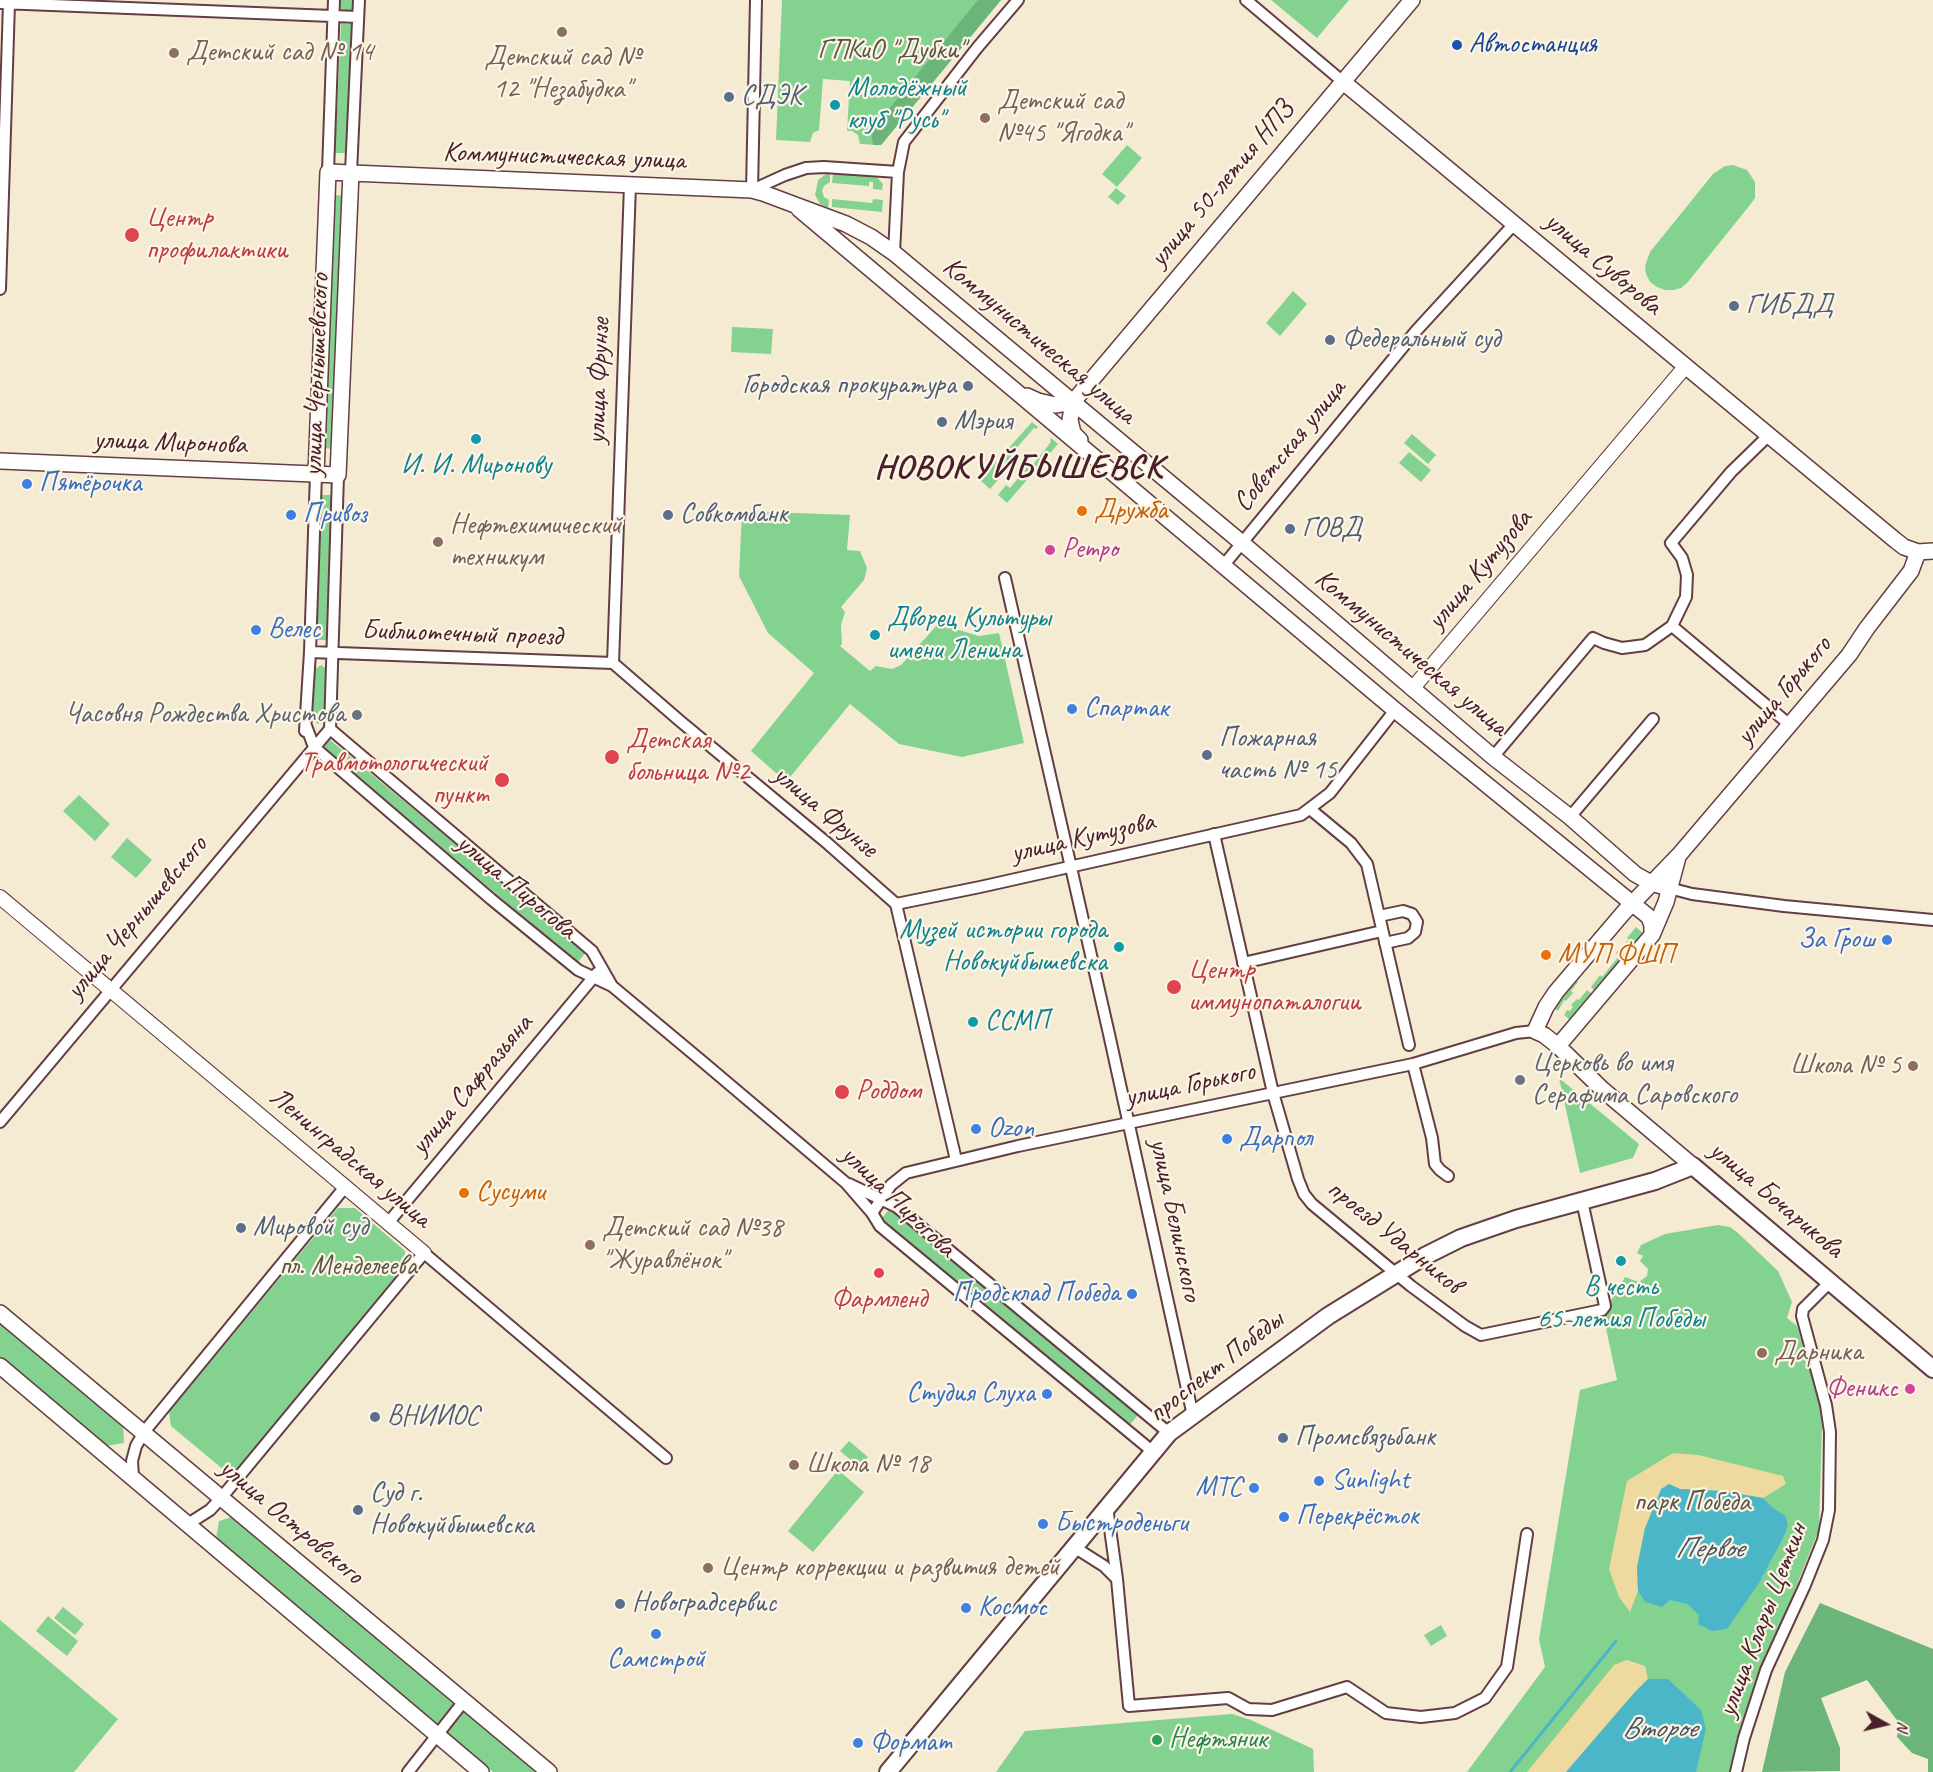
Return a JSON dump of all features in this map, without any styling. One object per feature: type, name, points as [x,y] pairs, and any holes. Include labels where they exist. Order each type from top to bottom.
[{"type":"main road","name":"улица 50-летия НПЗ","points":[[1073,402],[1412,0]]},
{"type":"main road","name":"улица Суворова","points":[[1342,81],[1894,540],[1904,548],[1925,551]]},
{"type":"main road","name":"Коммунистическая улица","points":[[328,172],[752,190],[846,224],[871,237],[894,253],[1242,543],[1493,757],[1569,817],[1635,874],[1667,895]]},
{"type":"main road","name":"улица Чернышевского","points":[[316,474],[328,172]]},
{"type":"main road","name":"улица Чернышевского","points":[[338,475],[351,172]]},
{"type":"main road","name":"Коммунистическая улица","points":[[795,205],[1395,710],[1651,920],[1652,935]]},
{"type":"main road","points":[[879,276],[894,253]]},
{"type":"main road","points":[[1005,383],[1038,401],[1055,405],[1073,402],[1070,420],[1073,433],[1101,463]]},
{"type":"main road","name":"улица Миронова","points":[[0,461],[338,475]]},
{"type":"main road","name":"улица Горького","points":[[1535,1031],[1556,992],[1632,904],[1679,855],[1849,655],[1925,551]]},
{"type":"main road","name":"улица Кутузова","points":[[1395,710],[1412,689]]},
{"type":"main road","points":[[1558,1046],[1652,935],[1679,855]]},
{"type":"main road","points":[[1632,904],[1667,895]]},
{"type":"main road","name":"улица Бочарикова","points":[[1535,1031],[1558,1046],[1603,1090],[1933,1370]]},
{"type":"main road","name":"проспект Победы","points":[[888,1772],[1169,1433],[1310,1328],[1425,1256],[1461,1238],[1516,1219],[1655,1181],[1693,1166]]},
{"type":"main road","name":"улица Островского","points":[[0,1313],[549,1772]]},
{"type":"main road","points":[[0,1366],[481,1772]]},
{"type":"street","name":"улица Чернышевского","points":[[328,172],[334,0]]},
{"type":"street","name":"улица Чернышевского","points":[[351,172],[359,0]]},
{"type":"street","points":[[756,0],[752,190],[806,168],[898,172]]},
{"type":"street","points":[[894,253],[898,172],[904,142],[977,48],[1018,0]]},
{"type":"street","name":"улица Суворова","points":[[1246,0],[1342,81]]},
{"type":"street","points":[[0,289],[4,3],[358,17]]},
{"type":"street","name":"улица Фрунзе","points":[[630,185],[613,663],[896,904]]},
{"type":"street","name":"Советская улица","points":[[1224,566],[1416,331],[1515,223]]},
{"type":"street","name":"улица Кутузова","points":[[1412,689],[1685,367]]},
{"type":"street","points":[[1493,757],[1593,638],[1622,648],[1645,645],[1672,626],[1686,597],[1687,575],[1682,558],[1671,543],[1731,472],[1769,435]]},
{"type":"street","name":"улица Чернышевского","points":[[314,747],[306,726],[316,474]]},
{"type":"street","name":"улица Чернышевского","points":[[0,1122],[330,729],[338,475]]},
{"type":"street","name":"улица Белинского","points":[[1005,578],[1193,1416]]},
{"type":"street","points":[[1672,626],[1790,724]]},
{"type":"street","name":"Библиотечный проезд","points":[[310,652],[613,663]]},
{"type":"street","name":"улица Кутузова","points":[[896,904],[1301,815],[1330,793],[1395,710]]},
{"type":"street","points":[[1569,817],[1653,719]]},
{"type":"street","points":[[304,758],[306,726]]},
{"type":"street","name":"улица Пирогова","points":[[330,729],[592,951],[612,986]]},
{"type":"street","name":"улица Пирогова","points":[[314,747],[500,907],[578,970],[612,986],[846,1183],[880,1226],[1152,1451]]},
{"type":"street","points":[[1310,809],[1351,843],[1367,864],[1409,1045]]},
{"type":"street","name":"проезд Ударников","points":[[1214,834],[1273,1093],[1298,1179],[1304,1194],[1312,1204],[1396,1274],[1465,1326],[1481,1335],[1602,1311],[1605,1306],[1582,1201]]},
{"type":"street","points":[[1667,895],[1692,894],[1784,906],[1933,920]]},
{"type":"street","name":"Ленинградская улица","points":[[0,897],[666,1458]]},
{"type":"street","points":[[896,904],[956,1160]]},
{"type":"street","points":[[1379,916],[1403,911],[1412,914],[1417,922],[1412,936],[1385,944]]},
{"type":"street","points":[[1243,963],[1382,931]]},
{"type":"street","name":"улица Сафразьяна","points":[[388,1223],[602,967]]},
{"type":"street","name":"улица Горького","points":[[872,1213],[891,1185],[906,1173],[956,1160],[1413,1064],[1516,1033],[1535,1031]]},
{"type":"street","points":[[1413,1064],[1432,1138],[1436,1164],[1448,1176]]},
{"type":"street","name":"улица Пирогова","points":[[846,1183],[897,1207],[1169,1433]]},
{"type":"street","points":[[133,1477],[132,1461],[136,1446],[144,1432],[345,1187]]},
{"type":"street","points":[[188,1524],[210,1510],[222,1497],[424,1253]]},
{"type":"street","name":"улица Клары Цеткин","points":[[1736,1772],[1744,1738],[1766,1670],[1806,1585],[1823,1540],[1829,1510],[1830,1432],[1826,1406],[1802,1316],[1803,1309],[1830,1282]]},
{"type":"street","points":[[1107,1507],[1117,1579],[1129,1706],[1228,1698],[1248,1709],[1272,1710],[1347,1687],[1386,1713],[1421,1717],[1455,1713],[1485,1698],[1508,1667],[1527,1534]]},
{"type":"street","points":[[1074,1547],[1104,1566],[1117,1579]]},
{"type":"street","points":[[408,1772],[464,1701]]},
{"type":"green space","points":[[341,0],[353,0],[352,12],[340,11]]},
{"type":"green space","name":"ГПКиО \"Дубки\"","points":[[782,0],[1001,0],[881,145],[860,144],[858,135],[847,131],[850,81],[823,79],[819,130],[813,133],[810,142],[776,140]]},
{"type":"green space","points":[[978,0],[1001,0],[881,145],[873,145],[871,131]]},
{"type":"green space","points":[[1271,0],[1349,0],[1317,38]]},
{"type":"green space","points":[[341,24],[353,24],[348,153],[335,153]]},
{"type":"green space","points":[[1127,145],[1142,158],[1117,187],[1102,174]]},
{"type":"green space","points":[[1733,165],[1747,170],[1755,182],[1755,198],[1687,283],[1673,290],[1657,287],[1650,282],[1646,274],[1645,266],[1650,252],[1713,174],[1725,166]]},
{"type":"green space","points":[[830,174],[830,182],[824,186],[822,191],[824,197],[829,200],[828,208],[820,204],[815,195],[818,180]]},
{"type":"green space","points":[[833,174],[877,177],[883,184],[882,190],[873,189],[873,182],[869,182],[869,186],[832,183]]},
{"type":"green space","points":[[1116,188],[1126,196],[1118,205],[1108,197]]},
{"type":"green space","points":[[334,195],[347,196],[336,449],[323,448]]},
{"type":"green space","points":[[832,199],[872,203],[873,199],[883,200],[882,212],[832,207]]},
{"type":"green space","points":[[1293,291],[1307,304],[1280,336],[1266,323]]},
{"type":"green space","points":[[732,327],[773,329],[771,354],[731,352]]},
{"type":"green space","points":[[1032,422],[1038,427],[1034,428],[1014,451],[1015,454],[996,475],[999,479],[990,489],[980,480]]},
{"type":"green space","points":[[1412,434],[1436,455],[1428,464],[1404,443]]},
{"type":"green space","points":[[1051,438],[1058,444],[1007,503],[998,495],[1006,485],[1010,488],[1029,465],[1031,467],[1051,442]]},
{"type":"green space","points":[[1409,452],[1431,470],[1421,482],[1399,463]]},
{"type":"green space","points":[[322,495],[335,495],[329,640],[316,640]]},
{"type":"green space","points":[[742,511],[850,515],[847,550],[860,551],[867,568],[864,580],[841,607],[845,612],[841,625],[842,644],[840,646],[870,671],[876,666],[892,669],[901,665],[938,624],[979,636],[999,633],[1024,743],[962,757],[899,744],[850,704],[786,782],[751,751],[814,673],[768,633],[739,576]]},
{"type":"green space","points":[[321,665],[327,669],[324,720],[318,724],[312,720],[315,669]]},
{"type":"green space","points":[[330,740],[586,952],[578,962],[322,749]]},
{"type":"green space","points":[[79,795],[110,824],[95,841],[63,811]]},
{"type":"green space","points":[[127,838],[152,860],[136,878],[111,857]]},
{"type":"green space","points":[[1636,927],[1643,933],[1628,951],[1622,945],[1629,940],[1627,938]]},
{"type":"green space","points":[[1618,950],[1624,955],[1595,991],[1591,987],[1619,956],[1616,953]]},
{"type":"green space","points":[[1575,979],[1578,982],[1571,991],[1573,993],[1566,1001],[1564,1000],[1558,1011],[1552,1006]]},
{"type":"green space","points":[[1587,990],[1592,994],[1570,1020],[1564,1015]]},
{"type":"green space","points":[[1559,1078],[1639,1144],[1633,1158],[1580,1173]]},
{"type":"green space","name":"пл. Менделеева","points":[[338,1208],[355,1208],[405,1251],[405,1267],[238,1469],[225,1471],[171,1426],[169,1412]]},
{"type":"green space","points":[[890,1208],[1139,1414],[1129,1426],[879,1222]]},
{"type":"green space","name":"парк Победa","points":[[1718,1225],[1730,1227],[1738,1233],[1778,1271],[1792,1302],[1787,1318],[1797,1326],[1818,1394],[1822,1426],[1819,1529],[1743,1721],[1730,1772],[1467,1772],[1545,1667],[1539,1639],[1580,1390],[1617,1380],[1603,1314],[1625,1277],[1639,1282],[1647,1276],[1648,1269],[1640,1261],[1643,1256],[1637,1253],[1641,1245],[1665,1234]]},
{"type":"green space","points":[[0,1321],[123,1423],[124,1443],[105,1446],[0,1358]]},
{"type":"green space","points":[[849,1441],[868,1457],[859,1467],[840,1451]]},
{"type":"green space","points":[[838,1470],[864,1492],[813,1552],[788,1531]]},
{"type":"green space","points":[[235,1516],[459,1705],[441,1729],[216,1539],[219,1521]]},
{"type":"green space","points":[[1820,1603],[1933,1649],[1933,1772],[1928,1772],[1928,1759],[1912,1753],[1897,1737],[1899,1723],[1867,1680],[1821,1698],[1840,1748],[1840,1771],[1762,1772],[1785,1672]]},
{"type":"green space","points":[[63,1607],[84,1624],[75,1635],[54,1618]]},
{"type":"green space","points":[[48,1616],[78,1641],[67,1656],[36,1631]]},
{"type":"green space","points":[[0,1620],[118,1719],[74,1772],[0,1772]]},
{"type":"green space","points":[[1441,1625],[1447,1636],[1431,1646],[1424,1635]]},
{"type":"green space","points":[[462,1708],[538,1772],[493,1772],[444,1731]]},
{"type":"green space","name":"Нефтяник","points":[[1232,1714],[1251,1720],[1313,1749],[1314,1772],[996,1772],[1025,1731]]},
{"type":"sand","points":[[1673,1453],[1698,1455],[1783,1476],[1786,1484],[1763,1498],[1722,1491],[1680,1489],[1669,1484],[1637,1567],[1638,1591],[1630,1612],[1619,1597],[1609,1569],[1627,1481]]},
{"type":"sand","points":[[1627,1660],[1645,1666],[1648,1679],[1566,1772],[1527,1772],[1614,1665]]},
{"type":"water","name":"Первое","points":[[1669,1484],[1680,1489],[1722,1491],[1763,1498],[1785,1516],[1788,1525],[1785,1534],[1759,1583],[1727,1629],[1712,1631],[1698,1624],[1699,1615],[1687,1604],[1670,1600],[1662,1607],[1645,1602],[1638,1591],[1637,1567],[1645,1528],[1661,1489]]},
{"type":"water","name":"Второе","points":[[1648,1679],[1668,1679],[1701,1710],[1706,1729],[1696,1772],[1566,1772],[1635,1692]]},
{"type":"waterway","points":[[1510,1772],[1616,1641]]},
{"type":"place","name":"Детский сад № 12 \"Незабудка\"","points":[[562,32]]},
{"type":"place","name":"Автостанция","points":[[1457,45]]},
{"type":"place","name":"Детский сад № 14","points":[[174,53]]},
{"type":"place","name":"СДЭК","points":[[729,97]]},
{"type":"place","name":"Молодёжный клуб \"Русь\"","points":[[835,105]]},
{"type":"place","name":"Детский сад №45 \"Ягодка\"","points":[[985,118]]},
{"type":"place","name":"Центр профилактики","points":[[132,235]]},
{"type":"place","name":"ГИБДД","points":[[1734,306]]},
{"type":"place","name":"Федеральный суд","points":[[1330,340]]},
{"type":"place","name":"Городская прокуратура","points":[[968,386]]},
{"type":"place","name":"Мэрия","points":[[942,422]]},
{"type":"place","name":"И. И. Миронову","points":[[476,439]]},
{"type":"place","name":"Пятёрочка","points":[[27,484]]},
{"type":"place","name":"Дружба","points":[[1082,511]]},
{"type":"place","name":"Привоз","points":[[291,515]]},
{"type":"place","name":"Совкомбанк","points":[[668,515]]},
{"type":"place","name":"ГОВД","points":[[1290,529]]},
{"type":"place","name":"Нефтехимический техникум","points":[[438,542]]},
{"type":"place","name":"Ретро","points":[[1050,550]]},
{"type":"place","name":"Велес","points":[[256,630]]},
{"type":"place","name":"Дворец Культуры имени Ленина","points":[[875,635]]},
{"type":"place","name":"Спартак","points":[[1072,709]]},
{"type":"place","name":"Часовня Рождества Христова","points":[[357,715]]},
{"type":"place","name":"Пожарная часть № 15","points":[[1207,755]]},
{"type":"place","name":"Детская больница №2","points":[[612,757]]},
{"type":"place","name":"Травмотологический пункт","points":[[502,780]]},
{"type":"place","name":"За Грош","points":[[1887,940]]},
{"type":"place","name":"Музей истории города Новокуйбышевска","points":[[1119,947]]},
{"type":"place","name":"МУП ФШП","points":[[1546,955]]},
{"type":"place","name":"Центр иммунопаталогии","points":[[1174,987]]},
{"type":"place","name":"ССМП","points":[[973,1022]]},
{"type":"place","name":"Школа № 5","points":[[1913,1066]]},
{"type":"place","name":"Церковь во имя Серафима Саровского","points":[[1520,1080]]},
{"type":"place","name":"Роддом","points":[[842,1092]]},
{"type":"place","name":"Ozon","points":[[976,1129]]},
{"type":"place","name":"Дарпол","points":[[1227,1139]]},
{"type":"place","name":"Сусуми","points":[[464,1193]]},
{"type":"place","name":"Мировой суд","points":[[241,1228]]},
{"type":"place","name":"Детский сад №38 \"Журавлёнок\"","points":[[590,1245]]},
{"type":"place","name":"В честь 65-летия Победы","points":[[1621,1261]]},
{"type":"place","name":"Фармленд","points":[[879,1273]]},
{"type":"place","name":"Продсклад Победа","points":[[1132,1294]]},
{"type":"place","name":"Дарника","points":[[1762,1353]]},
{"type":"place","name":"Феникс","points":[[1910,1389]]},
{"type":"place","name":"Студия Слуха","points":[[1047,1394]]},
{"type":"place","name":"ВНИИОС","points":[[375,1417]]},
{"type":"place","name":"Промсвязьбанк","points":[[1283,1438]]},
{"type":"place","name":"Школа № 18","points":[[794,1465]]},
{"type":"place","name":"Sunlight","points":[[1319,1481]]},
{"type":"place","name":"МТС","points":[[1254,1488]]},
{"type":"place","name":"Суд г. Новокуйбышевска","points":[[358,1510]]},
{"type":"place","name":"Перекрёсток","points":[[1284,1517]]},
{"type":"place","name":"Быстроденьги","points":[[1043,1524]]},
{"type":"place","name":"Центр коррекции и развития детей","points":[[708,1568]]},
{"type":"place","name":"Новоградсервис","points":[[620,1604]]},
{"type":"place","name":"Космос","points":[[966,1608]]},
{"type":"place","name":"Самстрой","points":[[656,1634]]},
{"type":"place","name":"Нефтяник","points":[[1157,1740]]},
{"type":"place","name":"Формат","points":[[858,1743]]},
{"type":"district","name":"НОВОКУЙБЫШЕВСК","points":[[1019,468]]}]
